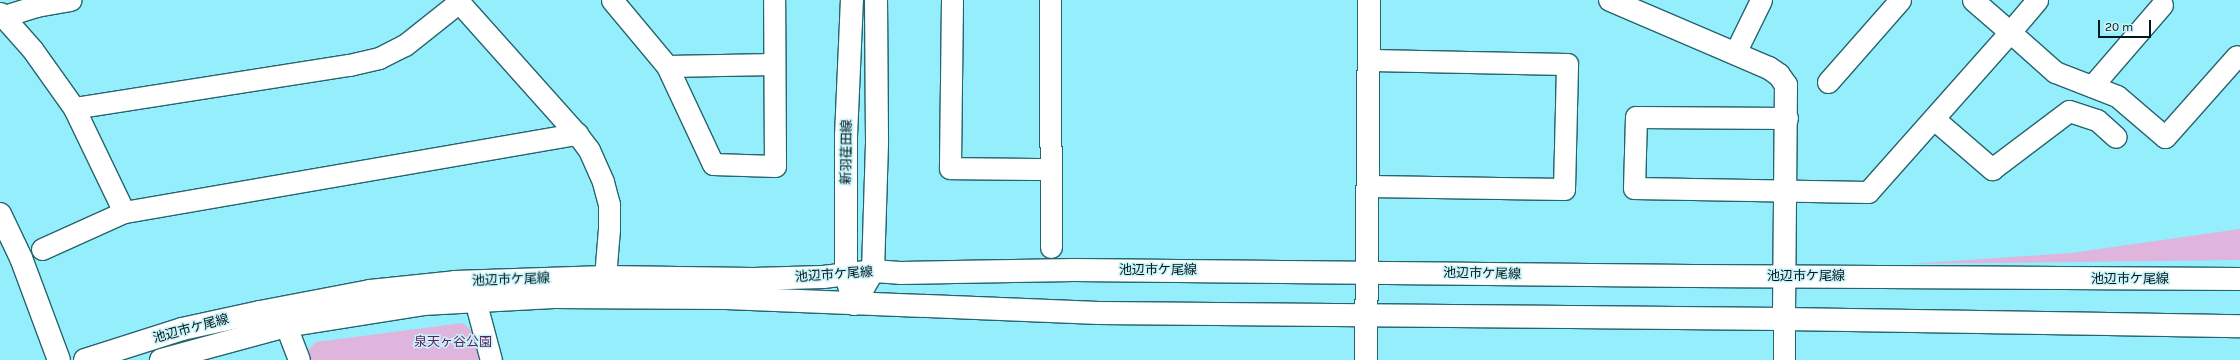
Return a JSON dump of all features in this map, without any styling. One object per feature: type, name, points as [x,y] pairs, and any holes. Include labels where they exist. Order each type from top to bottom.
[{"type":"street","points":[[70,0],[2,14],[32,49],[74,108],[124,212]]},
{"type":"street","points":[[612,0],[667,66],[713,164],[774,166],[774,0]]},
{"type":"street","name":"新羽荏田線","points":[[852,0],[846,136],[846,275],[854,304]]},
{"type":"street","points":[[854,304],[873,271],[877,141],[876,0]]},
{"type":"street","points":[[952,0],[950,168],[1050,169]]},
{"type":"street","points":[[1050,0],[1051,247]]},
{"type":"street","points":[[1366,360],[1365,314],[1369,186],[1369,0]]},
{"type":"street","points":[[1610,0],[1735,53],[1780,76],[1786,84],[1787,118],[1784,360]]},
{"type":"street","points":[[1735,53],[1761,0]]},
{"type":"street","points":[[1828,82],[1900,0]]},
{"type":"street","points":[[1973,0],[2055,72],[2117,96],[2165,137],[2238,56]]},
{"type":"street","points":[[1787,118],[1636,117],[1634,188],[1868,192],[1934,119],[2037,0]]},
{"type":"street","points":[[74,108],[380,58],[405,45],[458,1],[577,134],[589,150],[603,182],[608,204],[605,277]]},
{"type":"street","points":[[2092,86],[2162,5]]},
{"type":"street","points":[[1369,186],[1564,189],[1567,64],[1370,60]]},
{"type":"street","points":[[667,66],[774,64]]},
{"type":"street","points":[[1934,119],[1992,169],[2069,111],[2097,120],[2116,137]]},
{"type":"street","points":[[42,249],[124,212],[295,184],[577,134]]},
{"type":"street","points":[[0,214],[21,258],[59,360]]},
{"type":"street","name":"池辺市ケ尾線","points":[[86,360],[182,329],[370,291],[455,282],[605,277],[753,279],[846,275],[873,271],[900,273],[1074,270],[2240,279]]},
{"type":"street","name":"池辺市ケ尾線","points":[[161,360],[286,326],[423,304],[475,300],[554,297],[633,297],[1099,313],[1365,314],[2240,326]]},
{"type":"street","points":[[475,300],[491,360]]},
{"type":"street","points":[[286,326],[299,360]]},
{"type":"green space","points":[[2240,229],[2240,260],[1909,264],[2071,253]]},
{"type":"green space","name":"泉天ヶ谷公園","points":[[463,323],[474,333],[480,360],[309,360],[306,352],[316,342]]}]
